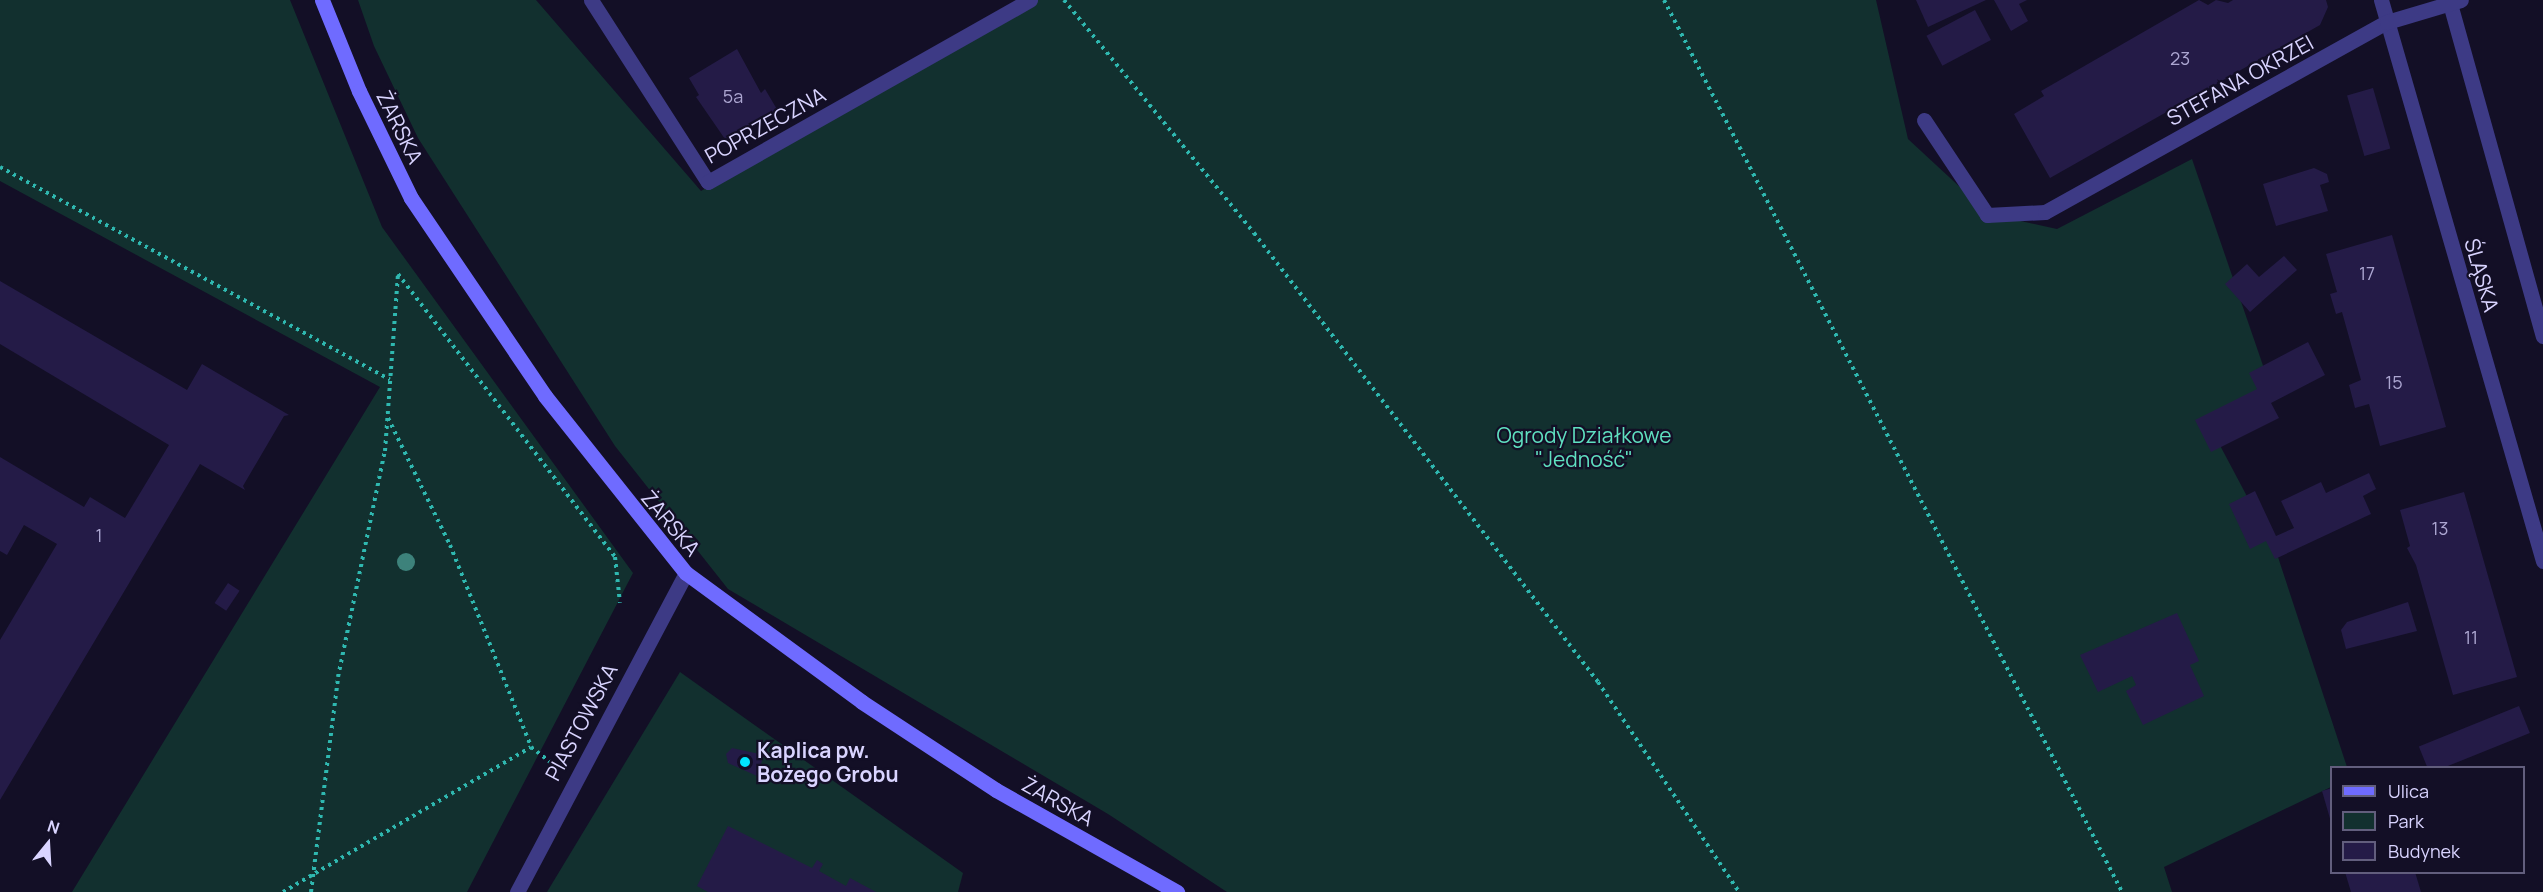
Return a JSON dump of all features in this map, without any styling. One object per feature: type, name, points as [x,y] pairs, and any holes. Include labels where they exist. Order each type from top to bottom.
[{"type":"street","name":"ŻARSKA","points":[[322,0],[359,91],[411,198],[545,396],[686,573],[862,702],[996,790],[1177,892]]},
{"type":"street","name":"POPRZECZNA","points":[[591,0],[708,182],[1030,0]]},
{"type":"street","name":"ŚLĄSKA","points":[[2381,0],[2543,561]]},
{"type":"street","name":"ŚLĄSKA","points":[[2454,2],[2543,336]]},
{"type":"street","name":"STEFANA OKRZEI","points":[[1924,120],[1987,215],[2045,212],[2387,22],[2454,2]]},
{"type":"street","name":"PIASTOWSKA","points":[[517,892],[574,780],[686,573]]},
{"type":"path","points":[[1064,0],[1254,233],[1598,682],[1738,892]]},
{"type":"path","points":[[1664,0],[2122,892]]},
{"type":"path","points":[[0,167],[390,380]]},
{"type":"path","points":[[311,892],[338,677],[385,452],[398,274],[615,557],[620,603]]},
{"type":"path","points":[[387,417],[450,545],[531,747],[574,780]]},
{"type":"path","points":[[283,892],[314,876],[531,747]]},
{"type":"green space","points":[[0,0],[290,0],[382,227],[633,573],[467,892],[72,892],[380,387],[0,181]]},
{"type":"green space","name":"Ogrody Działkowe \"Jedność\"","points":[[358,0],[536,0],[701,191],[1032,0],[1876,0],[1908,139],[1989,214],[2057,229],[2192,159],[2269,383],[2206,419],[2276,551],[2347,766],[2330,766],[2330,787],[2164,867],[2172,892],[1227,892],[1108,814],[728,589],[615,446],[418,138],[374,46]]},
{"type":"green space","points":[[680,672],[963,873],[958,892],[547,892]]},
{"type":"building","points":[[1916,0],[1986,0],[1928,27]]},
{"type":"building","points":[[1994,0],[2027,0],[2019,4],[2028,21],[2011,31]]},
{"type":"building","points":[[2199,0],[2208,5],[2216,0],[2228,3],[2233,0],[2326,0],[2328,7],[2320,25],[2050,178],[2014,114],[2044,96],[2041,91]]},
{"type":"building","points":[[1975,10],[1991,40],[1942,66],[1926,36]]},
{"type":"building","points":[[737,49],[761,93],[765,89],[778,111],[727,142],[696,97],[699,95],[689,78]]},
{"type":"building","points":[[2373,88],[2390,149],[2364,156],[2347,95]]},
{"type":"building","points":[[2314,168],[2327,174],[2329,182],[2320,185],[2328,211],[2276,226],[2263,184]]},
{"type":"building","points":[[2392,235],[2446,427],[2380,446],[2369,404],[2355,408],[2349,385],[2361,380],[2342,312],[2336,314],[2330,294],[2337,292],[2326,254]]},
{"type":"building","points":[[2284,256],[2297,270],[2250,312],[2225,284],[2247,264],[2259,277]]},
{"type":"building","points":[[0,281],[187,390],[202,364],[289,415],[284,416],[243,486],[245,490],[200,464],[0,800],[0,640],[57,544],[24,525],[7,555],[0,551],[0,457],[84,507],[90,497],[125,518],[169,445],[0,344]]},
{"type":"building","points":[[2308,342],[2325,375],[2271,403],[2279,418],[2211,452],[2195,420],[2257,389],[2249,373]]},
{"type":"building","points":[[2369,473],[2376,489],[2363,496],[2371,514],[2275,559],[2266,541],[2250,549],[2229,504],[2255,491],[2276,536],[2294,528],[2281,501],[2321,482],[2326,493]]},
{"type":"building","points":[[2464,492],[2517,677],[2453,695],[2416,565],[2407,548],[2410,546],[2400,510]]},
{"type":"building","points":[[228,583],[240,591],[226,611],[215,603]]},
{"type":"building","points":[[2408,602],[2417,631],[2346,649],[2341,630],[2347,622]]},
{"type":"building","points":[[2177,613],[2199,661],[2190,665],[2204,696],[2143,725],[2126,691],[2136,685],[2132,676],[2098,692],[2080,655]]},
{"type":"building","points":[[2519,706],[2530,733],[2448,766],[2427,766],[2419,746]]},
{"type":"building","name":"Kaplica pw. Bożego Grobu","points":[[732,748],[764,755],[757,776],[728,763],[726,754]]},
{"type":"building","points":[[2330,789],[2330,819],[2322,791]]},
{"type":"building","points":[[728,826],[812,868],[817,860],[823,864],[819,871],[846,886],[850,878],[876,892],[708,892],[697,886]]},
{"type":"building","points":[[2346,874],[2416,874],[2421,892],[2351,892]]},
{"type":"place","name":"Kaplica pw. Bożego Grobu","points":[[745,762]]}]
